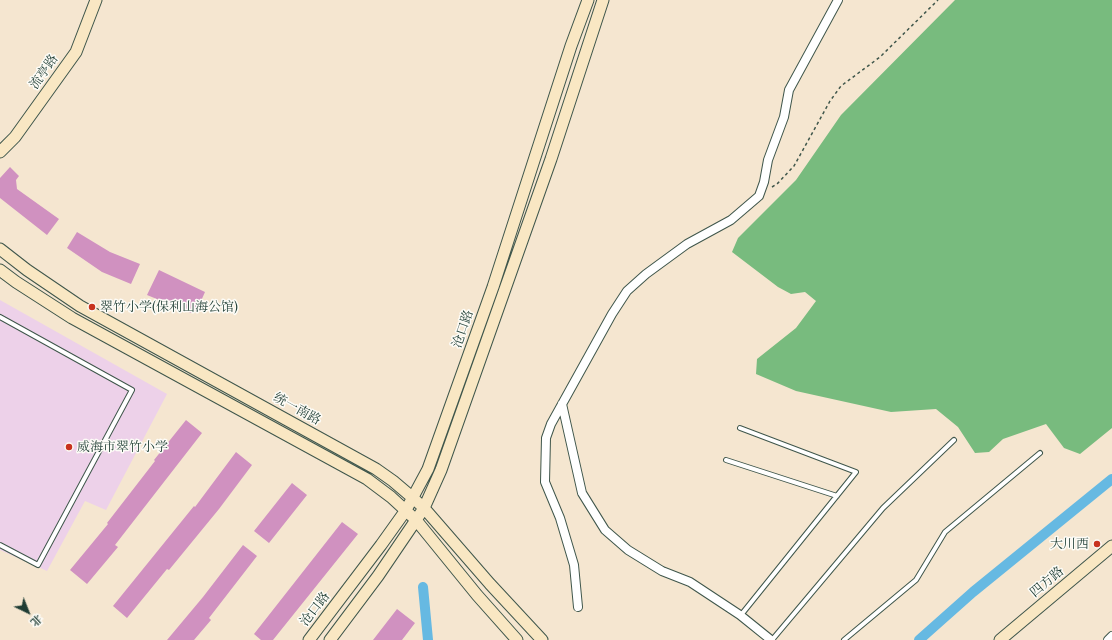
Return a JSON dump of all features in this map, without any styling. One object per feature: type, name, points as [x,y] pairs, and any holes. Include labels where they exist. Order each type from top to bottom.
[{"type":"street","name":"流亭路","points":[[0,152],[15,137],[76,52],[96,0]]},
{"type":"street","name":"沧口路","points":[[309,640],[406,510],[414,498],[430,462],[490,294],[571,46],[588,0]]},
{"type":"street","name":"沧口路","points":[[330,640],[378,576],[424,508],[441,470],[551,159],[603,0]]},
{"type":"street","points":[[578,607],[574,565],[560,518],[545,482],[546,438],[551,424],[612,314],[627,291],[646,274],[687,244],[731,220],[759,196],[764,182],[768,160],[784,117],[789,90],[838,0]]},
{"type":"street","name":"统一南路","points":[[0,249],[27,270],[80,306],[376,469],[414,498],[424,508],[490,584],[542,640]]},
{"type":"street","points":[[0,270],[72,318],[367,479],[391,497],[416,520],[477,595],[518,640]]},
{"type":"street","points":[[562,404],[582,493],[605,530],[628,550],[662,570],[690,582],[740,615],[772,640]]},
{"type":"street","name":"四方路","points":[[1000,640],[1112,546]]},
{"type":"street","points":[[1108,640],[1112,636]]},
{"type":"lane","points":[[0,317],[132,390],[38,565],[0,545]]},
{"type":"lane","points":[[740,428],[856,472],[740,615]]},
{"type":"lane","points":[[772,640],[883,508],[954,440]]},
{"type":"lane","points":[[844,640],[916,580],[945,532],[1040,452]]},
{"type":"lane","points":[[726,460],[837,496]]},
{"type":"path","points":[[759,196],[777,184],[794,166],[830,101],[841,86],[880,57],[938,0]]},
{"type":"shaded area","name":"威海市翠竹小学","points":[[0,300],[167,394],[106,510],[85,501],[47,571],[0,550]]},
{"type":"green space","points":[[955,0],[1112,0],[1112,428],[1080,454],[1064,448],[1046,424],[1003,439],[989,452],[975,453],[958,427],[936,409],[891,412],[796,391],[756,374],[757,359],[796,328],[816,301],[805,292],[791,294],[778,287],[732,252],[738,238],[796,180],[841,115]]},
{"type":"building","points":[[10,167],[19,176],[16,180],[17,189],[59,219],[47,235],[0,198],[0,178]]},
{"type":"building","points":[[77,232],[110,252],[140,264],[131,284],[102,272],[67,248]]},
{"type":"building","points":[[159,270],[205,292],[197,310],[191,313],[147,295]]},
{"type":"building","points":[[186,420],[202,433],[115,545],[118,547],[87,584],[70,570],[108,524],[107,523],[155,461],[154,460]]},
{"type":"building","points":[[236,452],[252,465],[219,509],[127,618],[113,606],[194,506],[195,507]]},
{"type":"building","points":[[292,483],[307,495],[269,543],[254,531]]},
{"type":"building","points":[[342,522],[358,534],[273,640],[261,640],[254,634]]},
{"type":"building","points":[[243,545],[257,556],[209,618],[211,620],[194,640],[167,640],[203,597]]},
{"type":"building","points":[[397,609],[415,623],[402,640],[373,640]]},
{"type":"waterway","points":[[919,640],[973,592],[1112,479]]},
{"type":"waterway","points":[[423,587],[428,640]]},
{"type":"place","name":"翠竹小学(保利山海公馆)","points":[[92,307]]},
{"type":"place","name":"威海市翠竹小学","points":[[69,447]]},
{"type":"place","name":"大川西","points":[[1097,544]]}]
